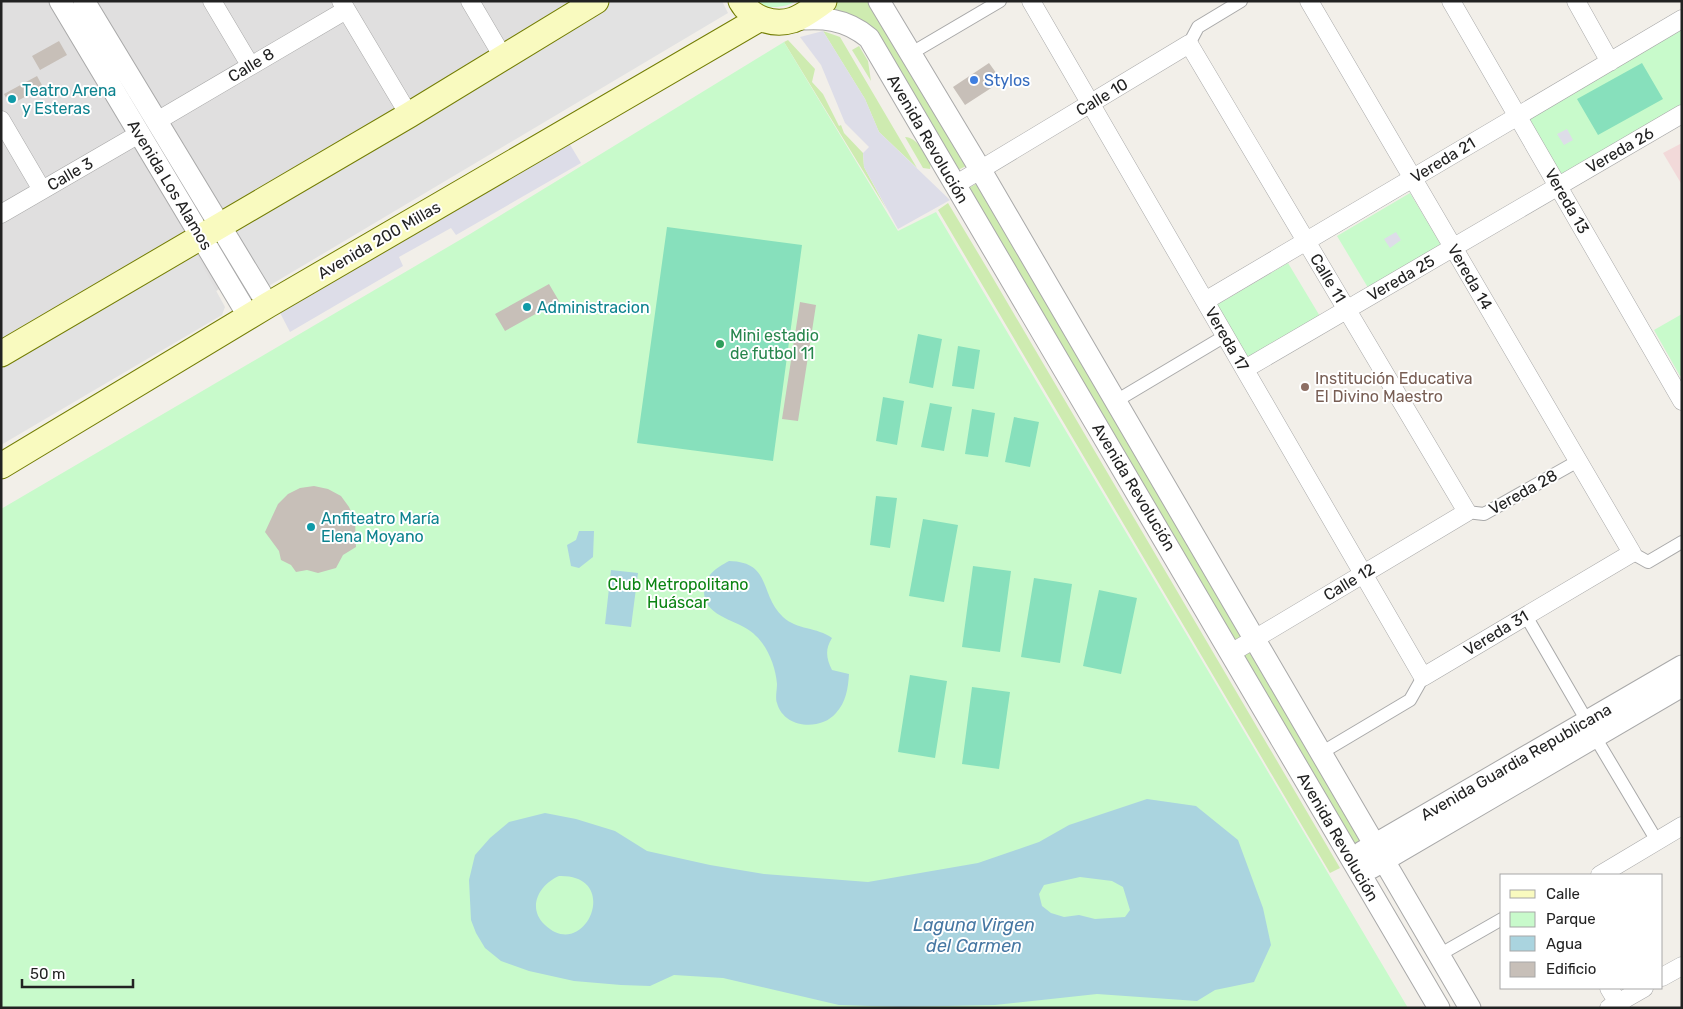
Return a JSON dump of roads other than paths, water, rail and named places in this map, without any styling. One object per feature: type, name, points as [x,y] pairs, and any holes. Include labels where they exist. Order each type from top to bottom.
[{"type":"main road","points":[[4,348],[409,115],[596,1]]},
{"type":"main road","points":[[741,1],[760,19],[775,22],[792,20],[824,1]]},
{"type":"main road","name":"Avenida 200 Millas","points":[[1,466],[259,311],[760,19]]},
{"type":"street","name":"Avenida Los Alamos","points":[[60,1],[139,134],[210,230]]},
{"type":"street","name":"Avenida Los Alamos","points":[[84,1],[157,121],[210,230],[259,311]]},
{"type":"street","points":[[212,1],[250,65]]},
{"type":"street","points":[[470,1],[503,57]]},
{"type":"street","name":"Avenida Revolución","points":[[879,1],[980,169],[1470,1008]]},
{"type":"street","points":[[910,54],[1000,1]]},
{"type":"street","name":"Vereda 17","points":[[1030,1],[1423,677]]},
{"type":"street","name":"Calle 10","points":[[954,185],[1189,44],[1198,27],[1241,1]]},
{"type":"street","name":"Vereda 14","points":[[1309,1],[1632,554]]},
{"type":"street","name":"Vereda 13","points":[[1451,1],[1679,391]]},
{"type":"street","points":[[1576,1],[1610,62]]},
{"type":"street","name":"Calle 8","points":[[157,121],[344,5]]},
{"type":"street","points":[[344,5],[409,115]]},
{"type":"street","name":"Avenida Revolución","points":[[792,20],[828,18],[842,21],[869,38],[1439,1008]]},
{"type":"street","name":"Vereda 21","points":[[1205,301],[1682,19]]},
{"type":"street","name":"Calle 11","points":[[1189,44],[1467,512]]},
{"type":"street","name":"Vereda 26","points":[[1558,186],[1682,114]]},
{"type":"street","points":[[1,120],[42,190]]},
{"type":"street","name":"Calle 3","points":[[1,214],[139,134]]},
{"type":"street","name":"Vereda 25","points":[[1244,369],[1558,186]]},
{"type":"street","points":[[1116,401],[1225,336]]},
{"type":"street","name":"Vereda 28","points":[[1467,512],[1484,514],[1578,461]]},
{"type":"street","name":"Calle 12","points":[[1232,653],[1467,512]]},
{"type":"street","points":[[1632,554],[1648,562],[1682,542]]},
{"type":"street","name":"Vereda 31","points":[[1321,752],[1410,700],[1423,677],[1632,554]]},
{"type":"street","points":[[1526,616],[1657,841]]},
{"type":"street","name":"Avenida Guardia Republicana","points":[[1355,866],[1591,729],[1682,666]]},
{"type":"street","name":"Avenida Guardia Republicana","points":[[1591,729],[1682,686]]},
{"type":"street","points":[[1602,874],[1682,826]]},
{"type":"street","points":[[1439,955],[1500,920]]},
{"type":"street","points":[[1663,976],[1682,966]]},
{"type":"street","points":[[1614,1002],[1642,989]]},
{"type":"water","points":[[579,531],[594,531],[593,557],[579,568],[571,566],[567,545],[576,540]]},
{"type":"water","points":[[729,561],[743,563],[759,573],[770,599],[783,617],[794,624],[826,634],[832,638],[827,654],[832,670],[849,674],[844,700],[836,713],[829,719],[813,725],[795,722],[787,718],[781,712],[777,703],[775,671],[771,658],[764,646],[750,631],[720,616],[708,606],[704,592],[706,580],[713,571]]},
{"type":"water","points":[[611,570],[638,573],[631,627],[605,624]]},
{"type":"water","name":"Laguna Virgen del Carmen","points":[[1147,799],[1196,806],[1238,840],[1263,908],[1271,945],[1254,982],[1215,990],[1197,1001],[1097,994],[995,1005],[901,1007],[839,1005],[723,978],[674,975],[650,986],[621,985],[574,981],[529,971],[501,961],[485,948],[471,920],[469,880],[475,855],[490,838],[509,822],[545,813],[576,819],[615,831],[647,851],[710,865],[764,874],[868,882],[978,863],[1039,842],[1069,825]],"holes":[[[559,876],[578,879],[589,888],[593,901],[591,914],[584,926],[573,933],[560,934],[545,925],[536,911],[536,904],[541,890],[546,884]],[[1080,877],[1112,881],[1123,887],[1130,910],[1125,917],[1095,919],[1079,915],[1064,917],[1051,913],[1042,906],[1039,894],[1044,885]]]},
{"type":"place","name":"Stylos","points":[[974,80]]},
{"type":"place","name":"Teatro Arena y Esteras","points":[[12,99]]},
{"type":"place","name":"Administracion","points":[[527,307]]},
{"type":"place","name":"Mini estadio de futbol 11","points":[[720,344]]},
{"type":"place","name":"Institución Educativa El Divino Maestro","points":[[1305,387]]},
{"type":"place","name":"Anfiteatro María Elena Moyano","points":[[311,527]]},
{"type":"park label","name":"Club Metropolitano Huáscar","points":[[678,593]]}]
